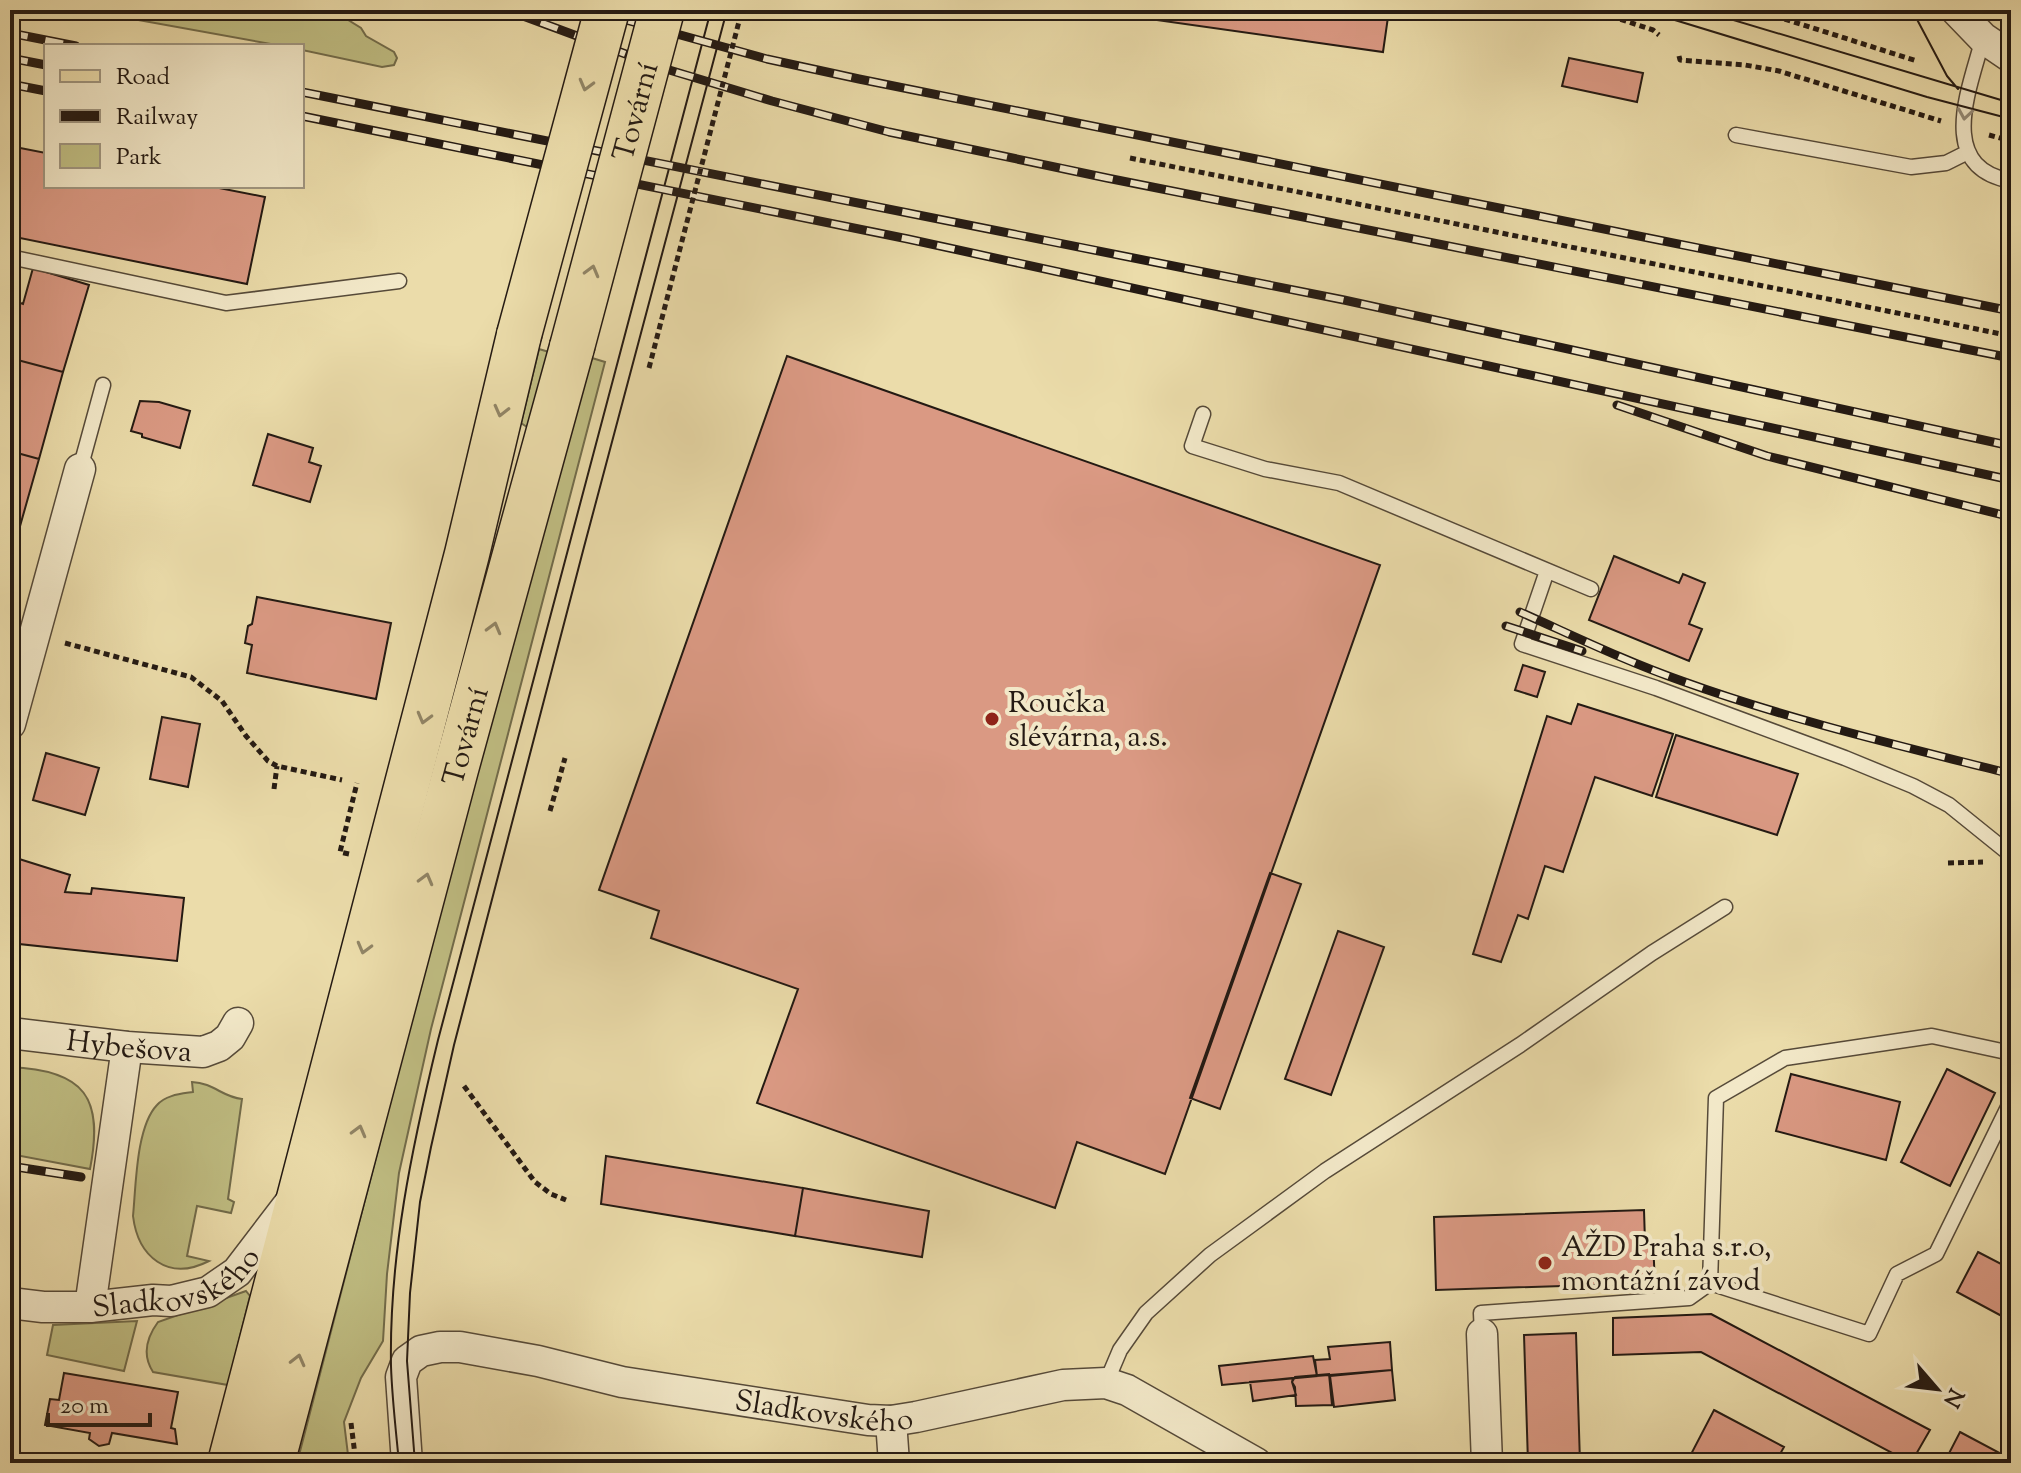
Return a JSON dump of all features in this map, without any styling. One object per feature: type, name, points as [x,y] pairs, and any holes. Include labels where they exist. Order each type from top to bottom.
[{"type":"main road","name":"Tovární","points":[[230,1463],[467,554],[519,335],[607,10]]},
{"type":"main road","name":"Tovární","points":[[272,1463],[463,740],[662,10]]},
{"type":"street","points":[[1956,10],[1983,38],[2011,57]]},
{"type":"street","points":[[10,724],[80,469]]},
{"type":"street","name":"Hybešova","points":[[10,1033],[127,1047],[203,1052],[219,1046],[230,1037],[238,1023]]},
{"type":"street","points":[[90,1307],[127,1047]]},
{"type":"street","name":"Sladkovského","points":[[10,1303],[90,1307],[171,1301],[208,1292],[237,1272],[303,1185]]},
{"type":"street","points":[[1482,1334],[1487,1463]]},
{"type":"street","name":"Sladkovského","points":[[407,1463],[401,1377],[407,1361],[421,1351],[455,1347],[538,1361],[622,1382],[839,1417],[891,1421],[1063,1385],[1106,1383],[1127,1390],[1256,1463]]},
{"type":"street","points":[[891,1421],[894,1463]]},
{"type":"lane","points":[[1983,38],[1962,128],[1965,147],[1976,166],[1994,178],[2011,181]]},
{"type":"lane","points":[[1736,135],[1911,167],[1946,163],[1968,152]]},
{"type":"lane","points":[[10,257],[226,303],[399,281]]},
{"type":"lane","points":[[80,469],[103,385]]},
{"type":"lane","points":[[1203,414],[1192,446],[1265,469],[1339,483],[1591,589]]},
{"type":"lane","points":[[1547,571],[1522,644],[1656,688],[1913,786],[1949,805],[2011,855]]},
{"type":"lane","points":[[1106,1383],[1120,1350],[1146,1313],[1210,1255],[1325,1171],[1725,907]]},
{"type":"lane","points":[[1710,1283],[1716,1098],[1785,1058],[1932,1036],[2011,1053]]},
{"type":"lane","points":[[1710,1283],[1869,1334],[1897,1274],[1936,1254],[2011,1101]]},
{"type":"lane","points":[[1482,1334],[1481,1313],[1689,1298],[1710,1283]]},
{"type":"path","points":[[649,368],[742,10]]},
{"type":"path","points":[[1592,10],[1653,30],[1659,35]]},
{"type":"path","points":[[1756,10],[1917,61]]},
{"type":"path","points":[[1679,56],[1680,60],[1779,71],[1962,128]]},
{"type":"path","points":[[1130,158],[2011,336]]},
{"type":"path","points":[[33,637],[59,641],[191,677],[222,701],[259,753],[277,766],[342,780]]},
{"type":"path","points":[[550,811],[565,758]]},
{"type":"path","points":[[274,789],[277,766]]},
{"type":"path","points":[[340,852],[357,783]]},
{"type":"path","points":[[464,1086],[535,1182],[566,1200]]},
{"type":"path","points":[[351,1423],[356,1463]]},
{"type":"green space","points":[[83,10],[332,10],[361,28],[366,36],[394,52],[397,58],[394,65],[382,67],[304,50],[304,44],[271,44]]},
{"type":"green space","points":[[1849,10],[1885,13],[1903,10],[1903,12],[1883,18]]},
{"type":"green space","points":[[539,349],[549,352],[527,427],[521,423]]},
{"type":"green space","points":[[592,358],[605,362],[431,1029],[399,1173],[383,1341],[361,1378],[344,1422],[349,1463],[297,1463],[499,681]]},
{"type":"green space","points":[[10,1067],[56,1074],[83,1092],[91,1106],[94,1124],[90,1169],[10,1154]]},
{"type":"green space","points":[[192,1082],[242,1099],[228,1199],[234,1202],[231,1213],[197,1206],[187,1256],[209,1261],[181,1269],[168,1267],[148,1254],[136,1231],[133,1216],[138,1158],[150,1115],[165,1099],[193,1092]]},
{"type":"green space","points":[[246,1291],[250,1296],[228,1385],[153,1372],[147,1346],[158,1322]]},
{"type":"green space","points":[[137,1321],[124,1371],[47,1355],[53,1325]]},
{"type":"building","points":[[1086,10],[1389,10],[1383,52]]},
{"type":"building","points":[[1569,58],[1643,73],[1637,102],[1562,86]]},
{"type":"building","points":[[10,146],[44,153],[44,188],[219,188],[265,197],[247,284],[10,236]]},
{"type":"building","points":[[33,268],[89,285],[63,372],[10,358],[19,323],[10,320],[15,301],[23,304]]},
{"type":"building","name":"Roučka slévárna, a.s.","points":[[787,356],[1380,565],[1165,1174],[1077,1142],[1055,1208],[757,1103],[798,989],[651,938],[659,911],[599,890]]},
{"type":"building","points":[[10,358],[63,372],[39,459],[10,451]]},
{"type":"building","points":[[140,401],[159,402],[190,411],[180,448],[131,431]]},
{"type":"building","points":[[268,434],[313,448],[309,462],[321,466],[310,502],[253,485]]},
{"type":"building","points":[[10,451],[39,459],[11,558],[10,557]]},
{"type":"building","points":[[1614,556],[1679,583],[1683,574],[1705,583],[1689,624],[1702,629],[1689,661],[1589,620]]},
{"type":"building","points":[[257,597],[391,623],[376,699],[247,673],[252,645],[245,643]]},
{"type":"building","points":[[1523,665],[1545,672],[1537,697],[1515,690]]},
{"type":"building","points":[[1578,704],[1673,734],[1652,796],[1595,777],[1563,872],[1545,866],[1528,919],[1518,915],[1501,962],[1473,954],[1547,716],[1571,724]]},
{"type":"building","points":[[162,717],[200,724],[188,787],[150,779]]},
{"type":"building","points":[[1676,735],[1798,774],[1777,835],[1656,797]]},
{"type":"building","points":[[46,753],[99,768],[85,815],[33,800]]},
{"type":"building","points":[[16,858],[70,875],[65,892],[91,894],[92,888],[184,898],[177,961],[10,943],[10,877]]},
{"type":"building","points":[[1270,873],[1301,884],[1220,1109],[1190,1098]]},
{"type":"building","points":[[1338,931],[1384,947],[1331,1095],[1285,1079]]},
{"type":"building","points":[[1947,1069],[1995,1093],[1950,1186],[1901,1162]]},
{"type":"building","points":[[1791,1074],[1900,1102],[1886,1160],[1776,1131]]},
{"type":"building","points":[[606,1156],[803,1188],[795,1236],[601,1204]]},
{"type":"building","points":[[803,1188],[929,1211],[922,1257],[795,1236]]},
{"type":"building","name":"AŽD Praha s.r.o, montážní závod","points":[[1644,1210],[1645,1242],[1653,1242],[1655,1283],[1436,1290],[1434,1217]]},
{"type":"building","points":[[1978,1252],[2011,1269],[2011,1321],[1957,1292]]},
{"type":"building","points":[[1711,1314],[1930,1430],[1911,1463],[1701,1352],[1613,1355],[1613,1318]]},
{"type":"building","points":[[1576,1333],[1580,1463],[1528,1463],[1524,1335]]},
{"type":"building","points":[[1390,1342],[1392,1370],[1317,1376],[1315,1360],[1330,1359],[1328,1347]]},
{"type":"building","points":[[1313,1356],[1317,1376],[1222,1385],[1219,1366]]},
{"type":"building","points":[[1392,1370],[1395,1400],[1334,1407],[1330,1376]]},
{"type":"building","points":[[64,1373],[178,1392],[171,1428],[175,1429],[177,1444],[112,1433],[109,1444],[99,1446],[89,1439],[90,1433],[45,1425],[50,1399],[59,1400]]},
{"type":"building","points":[[1329,1374],[1332,1405],[1296,1406],[1292,1382],[1295,1377]]},
{"type":"building","points":[[1293,1378],[1296,1395],[1253,1401],[1250,1382]]},
{"type":"building","points":[[1714,1410],[1784,1447],[1775,1463],[1698,1463],[1689,1458]]},
{"type":"building","points":[[1960,1432],[2011,1459],[2011,1463],[1944,1463]]},
{"type":"building","points":[[583,1458],[610,1463],[583,1463]]},
{"type":"tram line","points":[[399,1463],[391,1325],[398,1242],[419,1120],[711,10]]},
{"type":"tram line","points":[[415,1463],[407,1361],[410,1293],[420,1202],[431,1147],[454,1045],[727,10]]},
{"type":"tram line","points":[[1642,10],[1927,97],[2011,119]]},
{"type":"tram line","points":[[1700,10],[2011,103]]},
{"type":"tram line","points":[[1912,10],[1947,76],[1958,89]]},
{"type":"railway","points":[[507,10],[666,69],[889,132],[2011,358]]},
{"type":"railway","points":[[590,10],[767,59],[859,79],[2011,311]]},
{"type":"railway","points":[[10,33],[66,44]]},
{"type":"railway","points":[[10,58],[44,65]]},
{"type":"railway","points":[[10,84],[44,91]]},
{"type":"railway","points":[[304,92],[1344,300],[2011,446]]},
{"type":"railway","points":[[304,116],[908,239],[2011,480]]},
{"type":"railway","points":[[1617,405],[1767,456],[2011,517]]},
{"type":"railway","points":[[1520,612],[1641,666],[1723,695],[1846,732],[2011,774]]},
{"type":"railway","points":[[1506,626],[1582,651]]},
{"type":"railway","points":[[10,1166],[81,1177]]},
{"type":"place","name":"Roučka slévárna, a.s.","points":[[992,719]]},
{"type":"place","name":"AŽD Praha s.r.o, montážní závod","points":[[1545,1263]]}]
